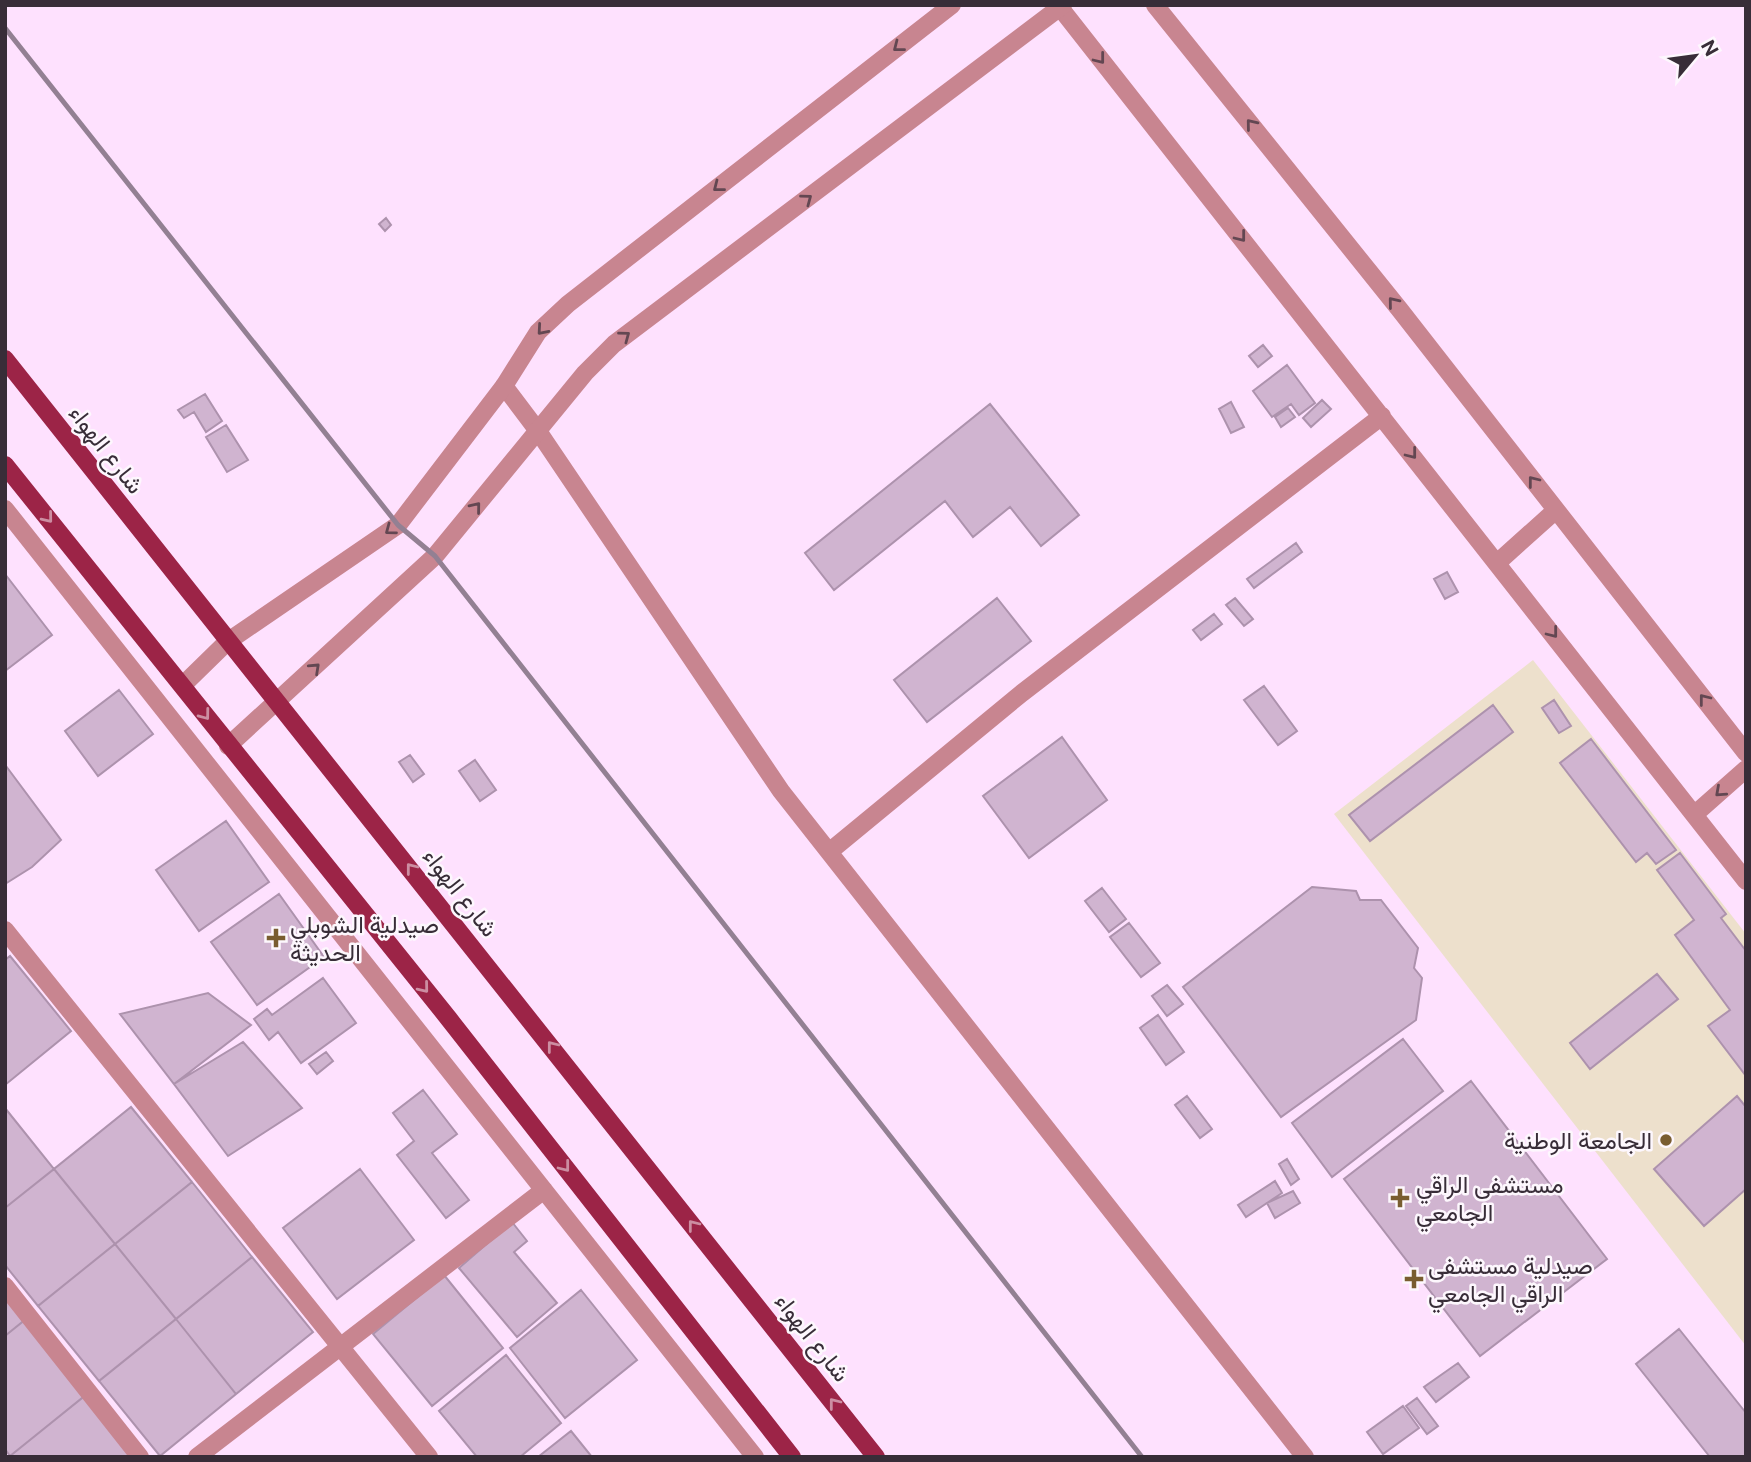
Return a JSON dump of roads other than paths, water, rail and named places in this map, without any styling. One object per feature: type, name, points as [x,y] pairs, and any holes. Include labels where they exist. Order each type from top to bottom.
[{"type":"main road","name":"شارع الهواء","points":[[5,359],[227,642],[279,702],[877,1457]]},
{"type":"main road","points":[[5,465],[449,1019],[792,1457]]},
{"type":"street","points":[[183,685],[227,642],[398,525],[504,386],[538,332],[568,304],[952,5]]},
{"type":"street","points":[[1155,5],[1746,752]]},
{"type":"street","points":[[228,746],[435,556],[585,373],[614,344],[1060,6],[1695,814],[1743,869]]},
{"type":"street","points":[[504,386],[538,430],[781,792],[1305,1457]]},
{"type":"street","points":[[829,852],[1022,693],[1382,416]]},
{"type":"street","points":[[5,509],[755,1457]]},
{"type":"street","points":[[1497,563],[1556,510]]},
{"type":"street","points":[[1695,814],[1746,769]]},
{"type":"street","points":[[5,930],[429,1457]]},
{"type":"street","points":[[197,1457],[544,1190]]},
{"type":"street","points":[[5,1286],[140,1457]]},
{"type":"railway","points":[[5,28],[398,525],[435,556],[1142,1457]]},
{"type":"place","name":"صيدلية الشوبلي الحديثة","points":[[276,938]]},
{"type":"place","name":"الجامعة الوطنية","points":[[1666,1140]]},
{"type":"place","name":"مستشفى الراقي الجامعي","points":[[1400,1198]]},
{"type":"place","name":"صيدلية مستشفى الراقي الجامعي","points":[[1414,1279]]}]
